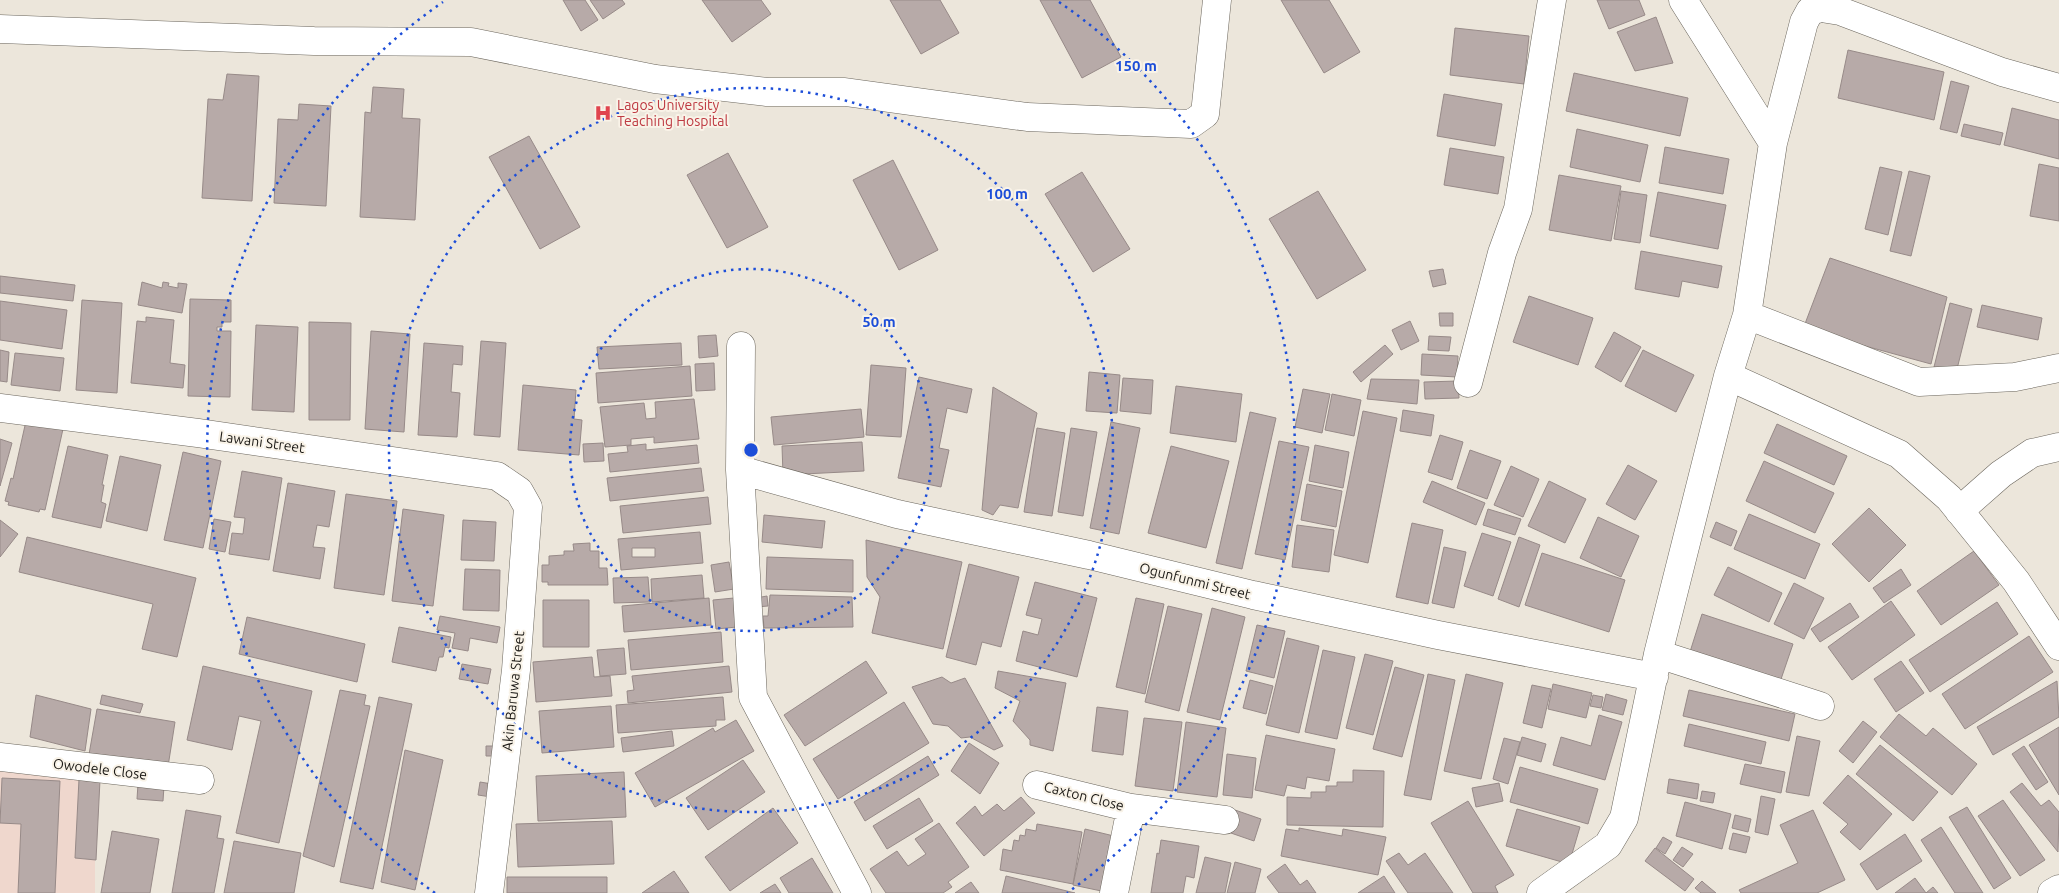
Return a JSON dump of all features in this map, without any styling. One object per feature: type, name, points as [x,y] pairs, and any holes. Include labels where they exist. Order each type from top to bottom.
[{"type":"street","points":[[0,28],[314,41],[471,42],[655,78],[767,92],[846,92],[1028,117],[1191,124],[1205,114],[1217,0]]},
{"type":"street","points":[[1468,383],[1502,254],[1518,209],[1552,0]]},
{"type":"street","points":[[1682,0],[1773,143]]},
{"type":"street","points":[[1542,893],[1608,845],[1624,818],[1656,666],[1731,368],[1745,323],[1773,143],[1804,22],[1810,11],[1822,8],[1840,11],[2002,72],[2059,88]]},
{"type":"street","points":[[1745,323],[1919,382],[2015,376],[2059,368]]},
{"type":"street","points":[[741,346],[740,470],[753,697],[771,735],[857,893]]},
{"type":"street","points":[[1731,368],[1900,454],[1949,498],[1960,511],[2016,581],[2059,646]]},
{"type":"street","name":"Lawani Street","points":[[0,408],[198,433],[497,476],[519,490]]},
{"type":"street","points":[[1960,511],[2001,474],[2032,453],[2059,446]]},
{"type":"street","name":"Ogunfunmi Street","points":[[740,470],[897,514],[1088,554],[1253,595],[1438,635],[1656,666],[1820,706]]},
{"type":"street","name":"Akin Baruwa Street","points":[[489,893],[516,670],[528,507],[519,490]]},
{"type":"street","name":"Owodele Close","points":[[0,757],[200,780]]},
{"type":"street","name":"Caxton Close","points":[[1037,785],[1132,808],[1225,820]]},
{"type":"street","name":"Caxton Close","points":[[1114,893],[1132,808]]},
{"type":"street","points":[[2052,893],[2059,888]]},
{"type":"shaded area","points":[[0,765],[95,771],[95,893],[0,893]]},
{"type":"building","points":[[563,0],[585,0],[598,20],[581,31]]},
{"type":"building","points":[[590,0],[622,0],[625,4],[603,19]]},
{"type":"building","points":[[702,0],[761,0],[771,14],[732,42]]},
{"type":"building","points":[[890,0],[940,0],[959,33],[921,54]]},
{"type":"building","points":[[1040,0],[1090,0],[1121,57],[1082,78]]},
{"type":"building","points":[[1281,0],[1329,0],[1360,52],[1324,73]]},
{"type":"building","points":[[1597,0],[1639,0],[1645,15],[1609,29]]},
{"type":"building","points":[[1656,17],[1673,63],[1635,71],[1617,32]]},
{"type":"building","points":[[1455,28],[1529,36],[1524,84],[1450,75]]},
{"type":"building","points":[[1848,50],[1944,72],[1934,120],[1838,98]]},
{"type":"building","points":[[1574,73],[1688,98],[1680,136],[1566,111]]},
{"type":"building","points":[[227,74],[259,76],[252,201],[202,198],[208,99],[223,100]]},
{"type":"building","points":[[1951,81],[1969,86],[1957,133],[1940,129]]},
{"type":"building","points":[[373,87],[404,89],[402,118],[420,119],[415,220],[360,217],[365,112],[371,113]]},
{"type":"building","points":[[1444,94],[1502,104],[1495,146],[1437,136]]},
{"type":"building","points":[[299,104],[331,106],[326,206],[274,203],[278,119],[298,120]]},
{"type":"building","points":[[2012,108],[2059,120],[2059,159],[2004,145]]},
{"type":"building","points":[[1964,124],[2003,133],[2000,145],[1961,136]]},
{"type":"building","points":[[1577,129],[1648,145],[1640,182],[1570,167]]},
{"type":"building","points":[[529,136],[580,227],[540,249],[489,157]]},
{"type":"building","points":[[1665,147],[1729,159],[1723,194],[1659,183]]},
{"type":"building","points":[[1450,148],[1504,157],[1498,194],[1444,185]]},
{"type":"building","points":[[728,153],[768,227],[727,248],[687,175]]},
{"type":"building","points":[[893,160],[938,250],[899,270],[853,180]]},
{"type":"building","points":[[2039,164],[2059,168],[2059,221],[2030,216]]},
{"type":"building","points":[[1880,167],[1902,172],[1888,235],[1865,229]]},
{"type":"building","points":[[1909,171],[1930,176],[1911,256],[1890,251]]},
{"type":"building","points":[[1082,172],[1130,249],[1093,272],[1045,194]]},
{"type":"building","points":[[1559,175],[1621,186],[1611,241],[1549,230]]},
{"type":"building","points":[[1318,191],[1366,270],[1317,299],[1269,219]]},
{"type":"building","points":[[1621,191],[1647,195],[1640,243],[1614,239]]},
{"type":"building","points":[[1658,192],[1726,205],[1718,249],[1650,236]]},
{"type":"building","points":[[1641,251],[1722,266],[1718,288],[1682,281],[1679,297],[1635,289]]},
{"type":"building","points":[[1830,258],[1947,297],[1931,364],[1803,329]]},
{"type":"building","points":[[1443,269],[1446,284],[1433,287],[1429,271]]},
{"type":"building","points":[[0,276],[75,285],[73,301],[0,293]]},
{"type":"building","points":[[142,282],[162,288],[163,282],[169,283],[168,286],[178,288],[178,283],[187,284],[182,313],[138,305]]},
{"type":"building","points":[[1529,296],[1593,318],[1578,365],[1513,342]]},
{"type":"building","points":[[190,299],[231,300],[231,322],[222,322],[222,327],[217,327],[217,331],[231,331],[230,397],[188,396]]},
{"type":"building","points":[[82,300],[122,303],[117,393],[76,390]]},
{"type":"building","points":[[0,301],[67,310],[62,349],[0,340]]},
{"type":"building","points":[[1950,303],[1972,309],[1956,373],[1934,367]]},
{"type":"building","points":[[1982,305],[2042,318],[2038,340],[1977,327]]},
{"type":"building","points":[[1439,313],[1453,313],[1453,326],[1440,326]]},
{"type":"building","points":[[146,317],[174,320],[170,363],[185,365],[183,388],[131,383],[137,321],[146,322]]},
{"type":"building","points":[[1410,321],[1419,341],[1401,350],[1392,330]]},
{"type":"building","points":[[309,322],[351,323],[350,420],[309,420]]},
{"type":"building","points":[[256,325],[298,327],[294,412],[252,410]]},
{"type":"building","points":[[371,331],[410,334],[404,432],[365,429]]},
{"type":"building","points":[[1614,332],[1641,347],[1621,382],[1595,367]]},
{"type":"building","points":[[716,335],[718,356],[699,358],[698,336]]},
{"type":"building","points":[[1429,336],[1451,337],[1449,351],[1428,350]]},
{"type":"building","points":[[481,341],[506,343],[500,437],[474,435]]},
{"type":"building","points":[[424,343],[463,346],[462,365],[453,364],[451,392],[460,393],[457,437],[418,435]]},
{"type":"building","points":[[681,343],[682,365],[599,369],[597,347]]},
{"type":"building","points":[[1385,345],[1393,354],[1361,382],[1353,372]]},
{"type":"building","points":[[0,350],[9,352],[7,382],[0,381]]},
{"type":"building","points":[[1643,350],[1694,375],[1676,412],[1625,386]]},
{"type":"building","points":[[15,353],[64,358],[60,391],[11,385]]},
{"type":"building","points":[[1422,354],[1458,356],[1457,377],[1421,375]]},
{"type":"building","points":[[714,363],[715,390],[696,391],[695,364]]},
{"type":"building","points":[[871,365],[906,368],[901,437],[866,435]]},
{"type":"building","points":[[690,366],[692,396],[598,403],[596,373]]},
{"type":"building","points":[[1089,372],[1120,375],[1117,413],[1086,411]]},
{"type":"building","points":[[919,377],[972,389],[967,413],[947,408],[939,448],[949,450],[941,487],[898,478]]},
{"type":"building","points":[[1123,378],[1153,380],[1151,414],[1120,411]]},
{"type":"building","points":[[1371,379],[1419,380],[1417,404],[1367,399]]},
{"type":"building","points":[[1458,381],[1459,398],[1425,399],[1424,382]]},
{"type":"building","points":[[523,385],[576,390],[574,419],[582,420],[579,455],[518,450]]},
{"type":"building","points":[[1176,386],[1242,394],[1236,442],[1170,433]]},
{"type":"building","points":[[993,387],[1037,413],[1018,508],[1000,505],[993,515],[982,510]]},
{"type":"building","points":[[1303,389],[1330,394],[1322,433],[1295,427]]},
{"type":"building","points":[[1332,394],[1361,400],[1354,436],[1325,430]]},
{"type":"building","points":[[694,399],[699,439],[654,443],[654,437],[631,439],[631,445],[605,447],[600,407],[644,403],[646,419],[656,418],[655,402]]},
{"type":"building","points":[[861,409],[864,437],[774,445],[771,417]]},
{"type":"building","points":[[1403,410],[1434,415],[1431,436],[1400,431]]},
{"type":"building","points":[[1363,411],[1397,418],[1368,563],[1334,555]]},
{"type":"building","points":[[1250,412],[1276,418],[1242,569],[1216,563]]},
{"type":"building","points":[[26,421],[63,429],[45,510],[40,509],[39,512],[8,505],[9,502],[5,501],[11,478],[13,479]]},
{"type":"building","points":[[1111,422],[1140,428],[1119,534],[1090,528]]},
{"type":"building","points":[[1777,424],[1847,456],[1834,485],[1764,453]]},
{"type":"building","points":[[1037,428],[1065,433],[1052,516],[1024,512]]},
{"type":"building","points":[[1071,428],[1097,432],[1083,516],[1058,512]]},
{"type":"building","points":[[1440,435],[1463,442],[1452,480],[1428,472]]},
{"type":"building","points":[[0,439],[12,443],[0,486]]},
{"type":"building","points":[[1279,441],[1309,447],[1285,560],[1255,554]]},
{"type":"building","points":[[862,442],[864,471],[783,475],[782,446]]},
{"type":"building","points":[[603,443],[604,461],[584,462],[583,444]]},
{"type":"building","points":[[646,444],[646,450],[697,445],[699,463],[610,472],[608,454],[628,452],[627,446]]},
{"type":"building","points":[[1315,445],[1349,452],[1343,488],[1309,481]]},
{"type":"building","points":[[68,446],[108,455],[102,485],[104,485],[101,502],[106,504],[101,528],[52,517]]},
{"type":"building","points":[[1171,446],[1229,461],[1206,548],[1148,533]]},
{"type":"building","points":[[1470,450],[1501,461],[1487,499],[1457,488]]},
{"type":"building","points":[[183,452],[221,461],[203,548],[164,540]]},
{"type":"building","points":[[120,456],[161,465],[147,531],[106,521]]},
{"type":"building","points":[[1764,461],[1834,493],[1815,533],[1746,501]]},
{"type":"building","points":[[1628,465],[1657,481],[1635,520],[1606,504]]},
{"type":"building","points":[[1511,466],[1539,479],[1523,517],[1494,505]]},
{"type":"building","points":[[701,468],[704,491],[610,501],[607,478]]},
{"type":"building","points":[[242,471],[282,478],[269,560],[229,554],[232,533],[243,534],[245,518],[234,517]]},
{"type":"building","points":[[1432,481],[1485,503],[1476,525],[1423,502]]},
{"type":"building","points":[[1549,481],[1586,499],[1565,543],[1528,526]]},
{"type":"building","points":[[288,483],[335,491],[329,527],[317,525],[313,547],[325,548],[320,579],[273,571]]},
{"type":"building","points":[[1307,484],[1342,491],[1336,527],[1301,520]]},
{"type":"building","points":[[346,494],[397,501],[384,595],[334,588]]},
{"type":"building","points":[[708,497],[711,524],[623,533],[620,506]]},
{"type":"building","points":[[1869,508],[1906,545],[1869,582],[1832,544]]},
{"type":"building","points":[[403,509],[444,515],[433,606],[392,601]]},
{"type":"building","points":[[1488,509],[1521,519],[1515,535],[1483,525]]},
{"type":"building","points":[[1749,514],[1820,544],[1805,579],[1734,549]]},
{"type":"building","points":[[764,515],[825,521],[822,548],[762,542]]},
{"type":"building","points":[[1598,517],[1639,536],[1621,577],[1580,558]]},
{"type":"building","points":[[214,519],[231,522],[225,552],[209,549]]},
{"type":"building","points":[[0,520],[18,534],[0,557]]},
{"type":"building","points":[[463,520],[496,522],[494,561],[461,560]]},
{"type":"building","points":[[1716,522],[1737,531],[1731,546],[1710,537]]},
{"type":"building","points":[[1412,523],[1443,530],[1428,604],[1396,597]]},
{"type":"building","points":[[1297,525],[1334,530],[1329,572],[1292,567]]},
{"type":"building","points":[[700,532],[703,563],[621,570],[618,539]],"holes":[[[632,548],[655,548],[655,557],[632,557]]]},
{"type":"building","points":[[1482,533],[1511,542],[1493,596],[1464,586]]},
{"type":"building","points":[[27,537],[196,578],[177,657],[142,649],[153,604],[19,572]]},
{"type":"building","points":[[1519,537],[1540,545],[1519,607],[1498,599]]},
{"type":"building","points":[[866,540],[962,562],[943,649],[872,633],[880,597],[867,577]]},
{"type":"building","points":[[590,543],[590,551],[599,551],[599,568],[607,568],[608,585],[548,585],[548,582],[542,582],[542,565],[549,565],[549,556],[564,555],[564,551],[574,551],[573,544]]},
{"type":"building","points":[[1444,547],[1466,552],[1454,608],[1432,603]]},
{"type":"building","points":[[1974,551],[1999,585],[1941,625],[1917,591]]},
{"type":"building","points":[[1542,553],[1625,580],[1609,632],[1525,605]]},
{"type":"building","points":[[767,557],[853,560],[853,592],[766,589]]},
{"type":"building","points":[[729,562],[734,589],[715,592],[711,565]]},
{"type":"building","points":[[969,564],[1019,577],[1001,647],[982,642],[976,665],[946,657]]},
{"type":"building","points":[[1728,567],[1782,593],[1769,622],[1714,595]]},
{"type":"building","points":[[465,569],[500,570],[499,611],[463,610]]},
{"type":"building","points":[[1901,569],[1911,585],[1884,603],[1873,588]]},
{"type":"building","points":[[702,575],[704,598],[652,602],[651,579]]},
{"type":"building","points":[[648,577],[650,602],[614,603],[613,578]]},
{"type":"building","points":[[1035,582],[1097,598],[1077,677],[1016,661],[1023,631],[1038,635],[1042,619],[1026,615]]},
{"type":"building","points":[[1794,583],[1824,598],[1804,639],[1774,624]]},
{"type":"building","points":[[770,595],[852,597],[853,627],[764,628],[763,616],[768,616]]},
{"type":"building","points":[[767,596],[768,606],[757,607],[756,598]]},
{"type":"building","points":[[709,598],[711,625],[624,632],[622,606]]},
{"type":"building","points":[[734,598],[737,627],[716,629],[713,600]]},
{"type":"building","points":[[1136,598],[1164,604],[1145,694],[1116,687]]},
{"type":"building","points":[[543,600],[589,600],[589,647],[543,647]]},
{"type":"building","points":[[1891,601],[1915,635],[1852,680],[1828,647]]},
{"type":"building","points":[[1997,602],[2018,634],[1930,692],[1909,660]]},
{"type":"building","points":[[1850,603],[1859,617],[1820,642],[1811,629]]},
{"type":"building","points":[[1168,606],[1202,614],[1179,711],[1145,702]]},
{"type":"building","points":[[1212,608],[1245,617],[1220,720],[1187,712]]},
{"type":"building","points":[[1702,614],[1793,644],[1779,685],[1689,655]]},
{"type":"building","points":[[440,616],[500,627],[497,643],[470,638],[468,651],[452,648],[455,633],[437,630]]},
{"type":"building","points":[[247,617],[365,644],[357,682],[239,654]]},
{"type":"building","points":[[1257,625],[1285,631],[1274,678],[1246,671]]},
{"type":"building","points":[[399,627],[451,637],[449,648],[445,647],[443,657],[439,657],[436,671],[392,662]]},
{"type":"building","points":[[721,632],[723,662],[631,670],[628,640]]},
{"type":"building","points":[[2029,636],[2053,672],[1965,729],[1942,694]]},
{"type":"building","points":[[1287,638],[1319,646],[1299,733],[1266,725]]},
{"type":"building","points":[[624,648],[626,674],[600,676],[597,650]]},
{"type":"building","points":[[1323,650],[1355,657],[1337,739],[1305,732]]},
{"type":"building","points":[[1365,654],[1393,661],[1373,735],[1346,728]]},
{"type":"building","points":[[592,657],[594,677],[610,676],[612,696],[536,702],[533,662]]},
{"type":"building","points":[[866,661],[887,693],[805,746],[784,715]]},
{"type":"building","points":[[1901,661],[1924,693],[1896,712],[1874,679]]},
{"type":"building","points":[[462,664],[491,669],[488,684],[459,679]]},
{"type":"building","points":[[203,666],[312,691],[279,843],[236,833],[261,721],[239,716],[232,750],[187,740]]},
{"type":"building","points":[[729,666],[732,692],[628,703],[627,691],[634,690],[632,676]]},
{"type":"building","points":[[1395,667],[1424,675],[1402,757],[1373,749]]},
{"type":"building","points":[[998,671],[1066,683],[1053,751],[1030,745],[1030,740],[1013,721],[1020,701],[995,688]]},
{"type":"building","points":[[1428,674],[1455,680],[1431,800],[1404,795]]},
{"type":"building","points":[[1466,674],[1503,683],[1481,779],[1444,771]]},
{"type":"building","points":[[942,677],[951,683],[965,678],[1003,746],[994,750],[970,737],[961,738],[948,726],[933,724],[912,687]]},
{"type":"building","points":[[1250,680],[1273,686],[1266,714],[1243,708]]},
{"type":"building","points":[[2057,681],[2059,717],[1993,755],[1977,727]]},
{"type":"building","points":[[1553,684],[1592,693],[1586,718],[1548,709]]},
{"type":"building","points":[[1532,685],[1551,689],[1542,728],[1523,723]]},
{"type":"building","points":[[340,690],[366,695],[364,705],[370,706],[334,867],[303,856]]},
{"type":"building","points":[[1689,690],[1795,714],[1789,741],[1683,716]]},
{"type":"building","points":[[1606,694],[1627,700],[1623,715],[1602,710]]},
{"type":"building","points":[[36,695],[91,709],[85,751],[30,737]]},
{"type":"building","points":[[102,695],[143,704],[140,713],[100,704]]},
{"type":"building","points":[[1593,695],[1603,697],[1601,708],[1590,706]]},
{"type":"building","points":[[379,697],[412,704],[373,889],[340,882]]},
{"type":"building","points":[[723,697],[725,720],[716,720],[716,726],[618,733],[616,705]]},
{"type":"building","points":[[904,702],[929,743],[838,799],[813,759]]},
{"type":"building","points":[[611,706],[614,747],[542,753],[539,711]]},
{"type":"building","points":[[1097,707],[1128,711],[1123,755],[1092,751]]},
{"type":"building","points":[[97,709],[175,722],[167,773],[88,760]]},
{"type":"building","points":[[1899,714],[1926,736],[1933,728],[1977,764],[1952,795],[1880,737]]},
{"type":"building","points":[[1599,715],[1622,722],[1605,780],[1553,765],[1561,737],[1591,746]]},
{"type":"building","points":[[1144,718],[1182,722],[1173,791],[1135,786]]},
{"type":"building","points":[[736,720],[754,751],[655,807],[635,773],[713,728],[715,732]]},
{"type":"building","points":[[1863,721],[1877,732],[1853,763],[1839,751]]},
{"type":"building","points":[[1186,722],[1226,728],[1217,797],[1177,792]]},
{"type":"building","points":[[1689,724],[1766,742],[1761,764],[1684,746]]},
{"type":"building","points":[[2059,727],[2059,795],[2029,745]]},
{"type":"building","points":[[672,731],[674,746],[623,752],[621,738]]},
{"type":"building","points":[[1266,735],[1335,749],[1329,781],[1307,777],[1305,789],[1287,785],[1284,796],[1255,790]]},
{"type":"building","points":[[1797,736],[1820,741],[1809,796],[1786,792]]},
{"type":"building","points":[[1522,737],[1546,744],[1541,762],[1517,755]]},
{"type":"building","points":[[1504,738],[1520,742],[1508,784],[1493,779]]},
{"type":"building","points":[[969,743],[999,763],[980,794],[951,771]]},
{"type":"building","points":[[1880,745],[1938,792],[1913,821],[1856,774]]},
{"type":"building","points":[[486,746],[495,746],[495,756],[486,756]]},
{"type":"building","points":[[2024,746],[2048,782],[2036,790],[2012,754]]},
{"type":"building","points":[[405,750],[443,760],[415,890],[381,882]]},
{"type":"building","points":[[1227,754],[1256,758],[1252,798],[1223,795]]},
{"type":"building","points":[[928,756],[939,775],[865,821],[854,802]]},
{"type":"building","points":[[743,760],[765,792],[708,830],[686,798]]},
{"type":"building","points":[[1745,764],[1785,772],[1781,793],[1740,784]]},
{"type":"building","points":[[1520,767],[1598,789],[1588,824],[1510,802]]},
{"type":"building","points":[[1353,770],[1384,771],[1383,827],[1287,825],[1287,797],[1311,798],[1311,792],[1326,792],[1326,786],[1337,786],[1337,782],[1353,782]]},
{"type":"building","points":[[624,772],[626,817],[538,821],[536,776]]},
{"type":"building","points":[[1848,775],[1892,814],[1860,850],[1840,832],[1848,824],[1823,803]]},
{"type":"building","points":[[2,778],[60,781],[55,893],[18,893],[21,824],[0,823]]},
{"type":"building","points":[[79,779],[100,780],[96,860],[75,858]]},
{"type":"building","points":[[1669,779],[1699,784],[1697,799],[1667,793]]},
{"type":"building","points":[[480,782],[492,784],[491,797],[478,795]]},
{"type":"building","points":[[1499,783],[1503,801],[1476,807],[1472,788]]},
{"type":"building","points":[[2022,783],[2041,806],[2049,800],[2059,812],[2058,852],[2010,792]]},
{"type":"building","points":[[138,784],[164,786],[163,801],[137,799]]},
{"type":"building","points":[[1702,791],[1715,793],[1713,803],[1700,801]]},
{"type":"building","points":[[1761,796],[1775,799],[1768,835],[1755,832]]},
{"type":"building","points":[[1021,797],[1035,813],[984,856],[956,823],[975,806],[982,816],[997,804],[1004,811]]},
{"type":"building","points":[[919,798],[933,821],[887,849],[873,826]]},
{"type":"building","points":[[2003,800],[2045,860],[2020,876],[1978,816]]},
{"type":"building","points":[[1468,801],[1514,875],[1495,886],[1498,893],[1473,893],[1431,823]]},
{"type":"building","points":[[1685,802],[1731,814],[1722,849],[1676,836]]},
{"type":"building","points":[[1967,807],[2011,878],[1994,889],[1949,817]]},
{"type":"building","points":[[773,808],[798,843],[730,891],[705,857]]},
{"type":"building","points":[[1517,809],[1580,827],[1569,864],[1506,846]]},
{"type":"building","points":[[186,810],[221,816],[217,838],[224,839],[214,893],[172,893]]},
{"type":"building","points":[[1235,810],[1261,819],[1254,841],[1228,832]]},
{"type":"building","points":[[1813,810],[1845,880],[1817,893],[1741,893],[1739,890],[1798,863],[1780,825]]},
{"type":"building","points":[[1735,815],[1751,819],[1748,832],[1732,828]]},
{"type":"building","points":[[612,821],[614,864],[518,867],[516,824]]},
{"type":"building","points":[[939,823],[969,867],[948,882],[952,887],[943,893],[886,893],[870,869],[897,851],[908,866],[926,854],[915,839]]},
{"type":"building","points":[[1037,824],[1082,832],[1073,884],[1000,870],[1003,849],[1012,851],[1014,840],[1019,841],[1020,835],[1025,836],[1026,829],[1036,831]]},
{"type":"building","points":[[1941,827],[1983,893],[1955,893],[1921,840]]},
{"type":"building","points":[[1299,828],[1342,836],[1343,829],[1386,837],[1378,875],[1281,856],[1286,829],[1299,831]]},
{"type":"building","points":[[1085,829],[1118,837],[1106,892],[1073,885]]},
{"type":"building","points":[[112,831],[159,839],[150,893],[101,893]]},
{"type":"building","points":[[1733,833],[1750,837],[1746,853],[1729,849]]},
{"type":"building","points":[[1905,834],[1922,861],[1877,890],[1860,864]]},
{"type":"building","points":[[1663,837],[1672,842],[1665,854],[1656,848]]},
{"type":"building","points":[[1161,840],[1199,846],[1194,878],[1186,876],[1183,893],[1151,893],[1157,853],[1159,854]]},
{"type":"building","points":[[234,841],[301,853],[294,893],[224,893]]},
{"type":"building","points":[[1682,847],[1693,854],[1683,867],[1673,860]]},
{"type":"building","points":[[1655,848],[1694,879],[1685,891],[1645,861]]},
{"type":"building","points":[[1399,853],[1408,865],[1425,853],[1453,893],[1408,893],[1386,861]]},
{"type":"building","points":[[1205,857],[1231,863],[1225,893],[1196,893]]},
{"type":"building","points":[[812,858],[833,893],[789,893],[780,878]]},
{"type":"building","points":[[1235,862],[1261,869],[1255,893],[1227,893]]},
{"type":"building","points":[[1285,864],[1300,885],[1307,880],[1316,893],[1279,893],[1267,877]]},
{"type":"building","points":[[674,871],[689,893],[642,893]]},
{"type":"building","points":[[1006,876],[1075,893],[1002,893]]},
{"type":"building","points":[[1384,876],[1395,893],[1358,893]]},
{"type":"building","points":[[507,877],[607,877],[607,893],[507,893]]},
{"type":"building","points":[[1915,878],[1926,893],[1895,893]]},
{"type":"building","points":[[1702,881],[1716,893],[1701,893],[1695,888]]},
{"type":"building","points":[[971,882],[979,893],[955,893]]},
{"type":"building","points":[[775,884],[781,893],[760,893]]},
{"type":"building","points":[[1933,887],[1938,893],[1926,893]]},
{"type":"place","name":"Lagos University Teaching Hospital","points":[[603,113]]}]
